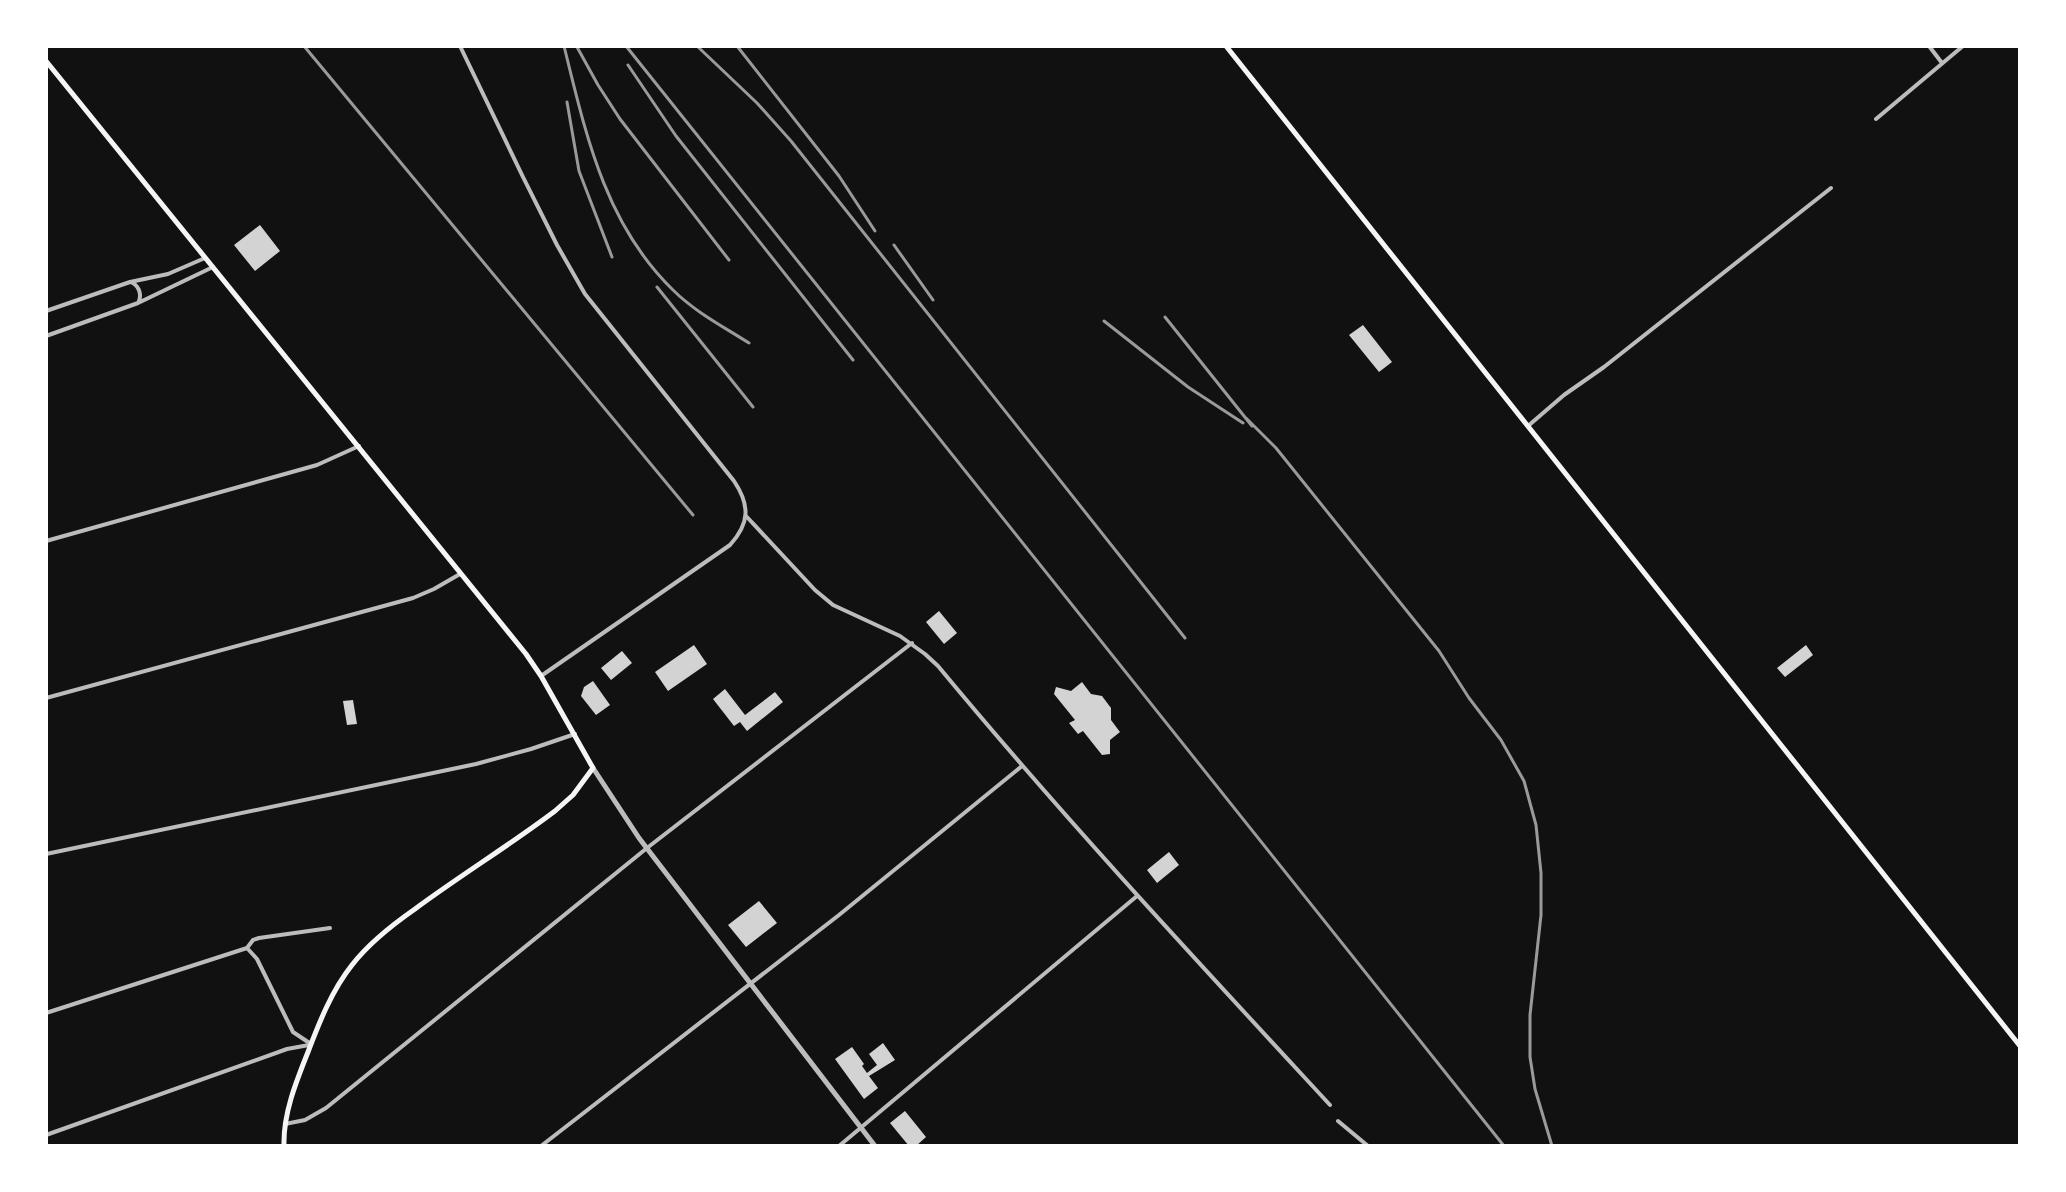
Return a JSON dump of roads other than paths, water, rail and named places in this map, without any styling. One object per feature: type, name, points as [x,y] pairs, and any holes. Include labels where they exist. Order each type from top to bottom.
[{"type":"main road","points":[[1226,46],[2020,1046]]},
{"type":"main road","points":[[46,61],[462,573],[541,676],[593,768],[579,788],[555,811],[432,896],[369,946],[350,967],[311,1044],[297,1081],[285,1124],[284,1146]]},
{"type":"street","points":[[460,46],[536,204],[585,294],[734,481],[741,491],[746,516],[739,535],[730,545],[541,676]]},
{"type":"street","points":[[1929,46],[1942,63]]},
{"type":"street","points":[[1876,119],[1963,46]]},
{"type":"street","points":[[1528,426],[1831,188]]},
{"type":"street","points":[[46,311],[130,282],[168,274],[205,258]]},
{"type":"street","points":[[46,336],[138,303],[213,267]]},
{"type":"street","points":[[130,282],[139,290],[138,303]]},
{"type":"street","points":[[46,541],[317,465],[359,446]]},
{"type":"street","points":[[746,516],[833,605],[900,636],[938,666],[1137,896],[1330,1105]]},
{"type":"street","points":[[46,698],[422,595],[462,573]]},
{"type":"street","points":[[285,1124],[305,1120],[326,1108],[647,848],[912,643]]},
{"type":"street","points":[[46,854],[476,764],[575,734]]},
{"type":"street","points":[[541,1146],[839,915],[1022,766]]},
{"type":"street","points":[[593,768],[647,848],[875,1146]]},
{"type":"street","points":[[839,1146],[1137,896]]},
{"type":"street","points":[[46,1013],[247,948],[259,938],[330,928]]},
{"type":"street","points":[[247,948],[257,959],[293,1032],[311,1044]]},
{"type":"street","points":[[46,1135],[287,1049],[311,1044]]},
{"type":"street","points":[[1338,1121],[1368,1146]]},
{"type":"railway","points":[[304,46],[693,515]]},
{"type":"railway","points":[[564,46],[601,177],[630,237],[673,290],[710,319],[749,343]]},
{"type":"railway","points":[[626,46],[1504,1146]]},
{"type":"railway","points":[[697,46],[757,103],[791,141],[1185,638]]},
{"type":"railway","points":[[737,46],[839,176],[875,231]]},
{"type":"railway","points":[[577,47],[620,119],[729,260]]},
{"type":"railway","points":[[628,65],[676,136],[853,360]]},
{"type":"railway","points":[[567,102],[579,171],[612,257]]},
{"type":"railway","points":[[894,245],[933,300]]},
{"type":"railway","points":[[657,287],[753,407]]},
{"type":"railway","points":[[1165,317],[1252,426]]},
{"type":"railway","points":[[1104,321],[1188,387],[1243,423]]},
{"type":"railway","points":[[1246,418],[1276,448],[1439,651],[1501,740],[1524,781],[1536,825],[1541,873],[1541,915],[1530,1015],[1530,1057],[1535,1089],[1552,1146]]}]
